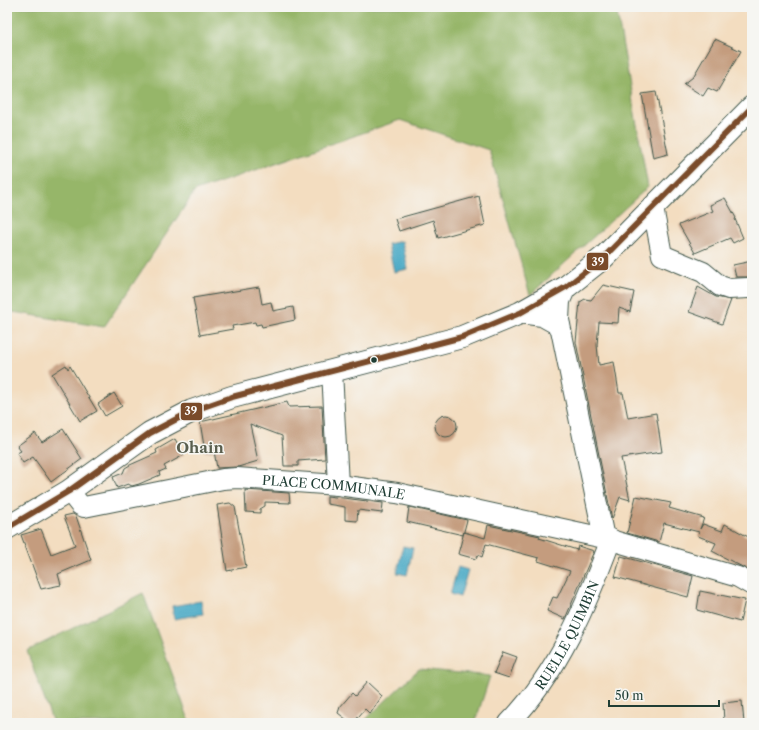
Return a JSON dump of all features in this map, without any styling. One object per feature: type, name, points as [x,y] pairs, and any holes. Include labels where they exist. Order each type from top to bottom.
[{"type":"main road","points":[[7,528],[69,491],[129,446],[174,420],[211,404],[462,337],[520,313],[566,287],[604,257],[752,107]]},
{"type":"street","points":[[653,208],[662,255],[703,272],[720,286],[729,289],[748,288]]},
{"type":"street","points":[[566,287],[561,297],[558,310],[560,326],[607,539]]},
{"type":"street","points":[[520,313],[542,316],[560,326]]},
{"type":"street","points":[[332,371],[338,485]]},
{"type":"street","name":"PLACE COMMUNALE","points":[[69,491],[80,505],[84,506],[230,478],[338,485],[398,493],[607,539],[738,577],[752,585]]},
{"type":"street","name":"RUELLE QUIMBIN","points":[[509,723],[530,700],[550,671],[582,609],[607,539]]},
{"type":"green space","points":[[7,7],[616,7],[648,187],[530,295],[489,150],[400,120],[195,191],[104,327],[7,311]]},
{"type":"green space","points":[[143,593],[190,723],[53,723],[27,651]]},
{"type":"green space","points":[[419,669],[490,676],[475,723],[362,723]]},
{"type":"water","points":[[402,241],[408,269],[394,272],[388,244]]},
{"type":"water","points":[[403,546],[413,548],[407,575],[397,573]]},
{"type":"water","points":[[458,567],[468,570],[460,597],[450,594]]},
{"type":"water","points":[[201,601],[203,614],[174,619],[172,606]]},
{"type":"building","points":[[715,39],[741,51],[717,92],[708,88],[703,96],[684,84],[693,77]]},
{"type":"building","points":[[656,92],[668,154],[653,158],[642,94]]},
{"type":"building","points":[[479,196],[485,225],[438,238],[433,220],[399,231],[395,219]]},
{"type":"building","points":[[725,198],[736,218],[735,219],[743,238],[733,243],[730,238],[695,253],[679,225],[713,211],[710,205]]},
{"type":"building","points":[[752,261],[752,277],[736,277],[733,265]]},
{"type":"building","points":[[603,285],[634,292],[630,312],[619,308],[618,323],[599,322],[597,345],[599,365],[614,362],[619,393],[623,393],[628,418],[656,413],[662,452],[621,458],[630,500],[620,497],[612,519],[576,342],[580,302],[585,299],[591,300]]},
{"type":"building","points":[[259,287],[262,304],[271,302],[273,311],[293,307],[295,320],[262,327],[261,324],[256,325],[255,322],[232,326],[233,329],[200,335],[193,298]]},
{"type":"building","points":[[698,287],[716,297],[731,300],[722,324],[689,312]]},
{"type":"building","points":[[66,365],[68,369],[70,366],[97,411],[80,421],[52,374]]},
{"type":"building","points":[[114,393],[122,406],[105,416],[98,404]]},
{"type":"building","points":[[287,402],[289,407],[322,406],[325,459],[298,461],[298,466],[284,466],[282,436],[250,424],[258,461],[238,467],[217,468],[214,451],[205,452],[200,422]]},
{"type":"building","points":[[446,415],[454,418],[457,426],[454,434],[446,437],[438,434],[435,426],[438,418]]},
{"type":"building","points":[[63,429],[82,459],[51,482],[33,457],[23,463],[17,453],[21,451],[17,446],[35,433],[42,442]]},
{"type":"building","points":[[175,439],[184,455],[164,466],[166,469],[159,472],[160,475],[139,484],[132,486],[128,484],[117,488],[113,477],[123,473],[125,468],[130,465],[157,453],[156,450]]},
{"type":"building","points":[[245,490],[289,493],[290,503],[265,502],[265,506],[260,509],[260,513],[246,512]]},
{"type":"building","points":[[327,496],[383,503],[382,513],[358,510],[357,521],[345,520],[345,507],[327,504]]},
{"type":"building","points":[[636,496],[671,503],[669,508],[704,518],[700,529],[703,524],[722,531],[725,524],[752,539],[752,572],[712,551],[716,543],[698,536],[699,532],[664,523],[659,542],[627,533]]},
{"type":"building","points":[[230,503],[235,507],[246,567],[227,571],[217,505]]},
{"type":"building","points":[[409,507],[467,520],[463,535],[407,522]]},
{"type":"building","points":[[73,514],[76,516],[91,560],[58,574],[61,585],[41,589],[21,535],[41,529],[51,554],[75,545],[64,516]]},
{"type":"building","points":[[488,525],[540,536],[539,538],[577,550],[578,546],[594,551],[565,619],[547,611],[553,597],[557,598],[570,571],[538,561],[539,558],[486,544],[482,557],[478,555],[476,559],[458,554],[464,532],[485,538]]},
{"type":"building","points":[[621,556],[693,576],[688,597],[615,577]]},
{"type":"building","points":[[700,591],[745,600],[740,622],[697,610]]},
{"type":"building","points":[[503,652],[517,657],[509,678],[494,673]]},
{"type":"building","points":[[367,682],[382,696],[370,714],[365,709],[353,723],[351,723],[338,713],[340,707],[352,693],[355,696]]},
{"type":"building","points":[[742,701],[744,723],[724,723],[723,703]]},
{"type":"transit line","name":"39","points":[[7,528],[69,491],[150,433],[192,411],[232,397],[462,337],[520,313],[566,287],[604,257],[752,107]]},
{"type":"district","name":"Ohain","points":[[200,448]]}]
